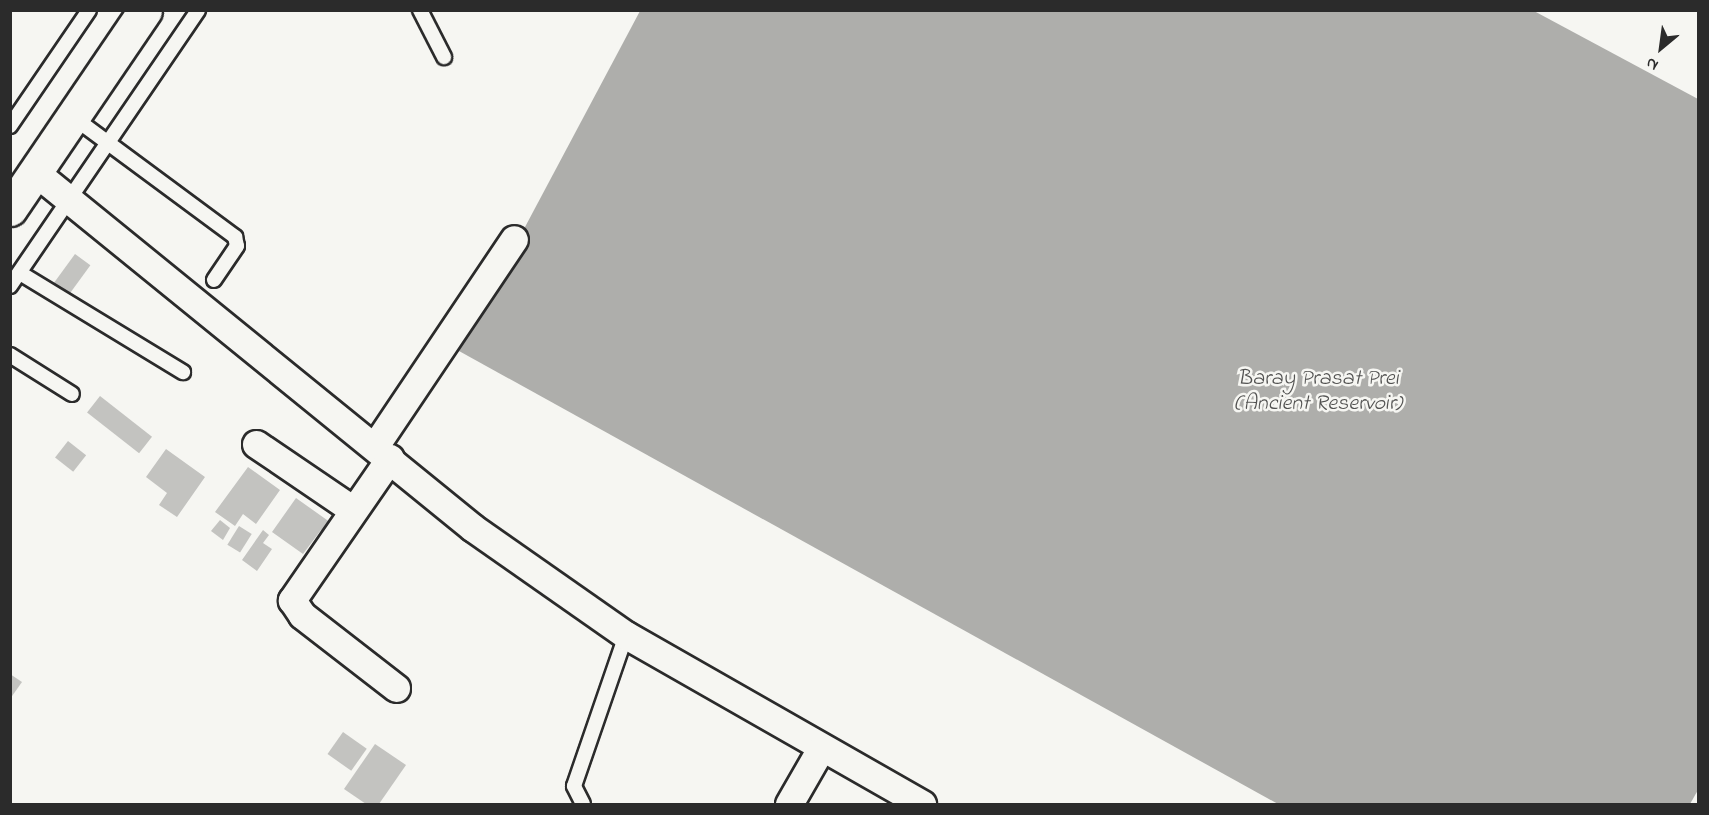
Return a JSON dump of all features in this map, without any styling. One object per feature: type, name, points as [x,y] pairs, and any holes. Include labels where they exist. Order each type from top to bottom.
[{"type":"main road","points":[[10,209],[145,10]]},
{"type":"street","points":[[35,172],[71,197],[473,528],[626,635],[819,750],[922,804]]},
{"type":"street","points":[[396,688],[302,615],[292,600],[353,510],[383,452],[514,240]]},
{"type":"street","points":[[256,444],[353,510]]},
{"type":"street","points":[[789,804],[819,750]]},
{"type":"lane","points":[[10,126],[89,10]]},
{"type":"lane","points":[[10,286],[198,10]]},
{"type":"lane","points":[[420,10],[444,57]]},
{"type":"lane","points":[[73,117],[235,237],[237,246],[214,280]]},
{"type":"lane","points":[[20,273],[183,372]]},
{"type":"lane","points":[[10,355],[72,394]]},
{"type":"lane","points":[[583,804],[574,786],[626,635]]},
{"type":"water","name":"Baray Prasat Prei (Ancient Reservoir)","points":[[640,11],[1534,11],[1698,99],[1698,790],[1690,804],[1278,804],[459,351]]},
{"type":"building","points":[[75,254],[90,265],[67,298],[51,286]]},
{"type":"building","points":[[100,396],[152,437],[139,453],[87,413]]},
{"type":"building","points":[[68,441],[86,455],[73,472],[55,458]]},
{"type":"building","points":[[166,449],[205,477],[177,517],[159,505],[167,493],[146,477]]},
{"type":"building","points":[[248,467],[280,490],[256,524],[243,514],[235,526],[215,512]]},
{"type":"building","points":[[296,498],[334,525],[327,534],[321,530],[303,554],[272,532]]},
{"type":"building","points":[[220,520],[230,528],[223,540],[211,531]]},
{"type":"building","points":[[239,526],[252,534],[240,553],[227,545]]},
{"type":"building","points":[[263,530],[269,535],[263,543],[272,549],[257,571],[242,560]]},
{"type":"building","points":[[10,674],[22,682],[10,699]]},
{"type":"building","points":[[343,732],[367,749],[351,771],[328,754]]},
{"type":"building","points":[[375,744],[406,765],[379,804],[366,804],[344,789]]}]
